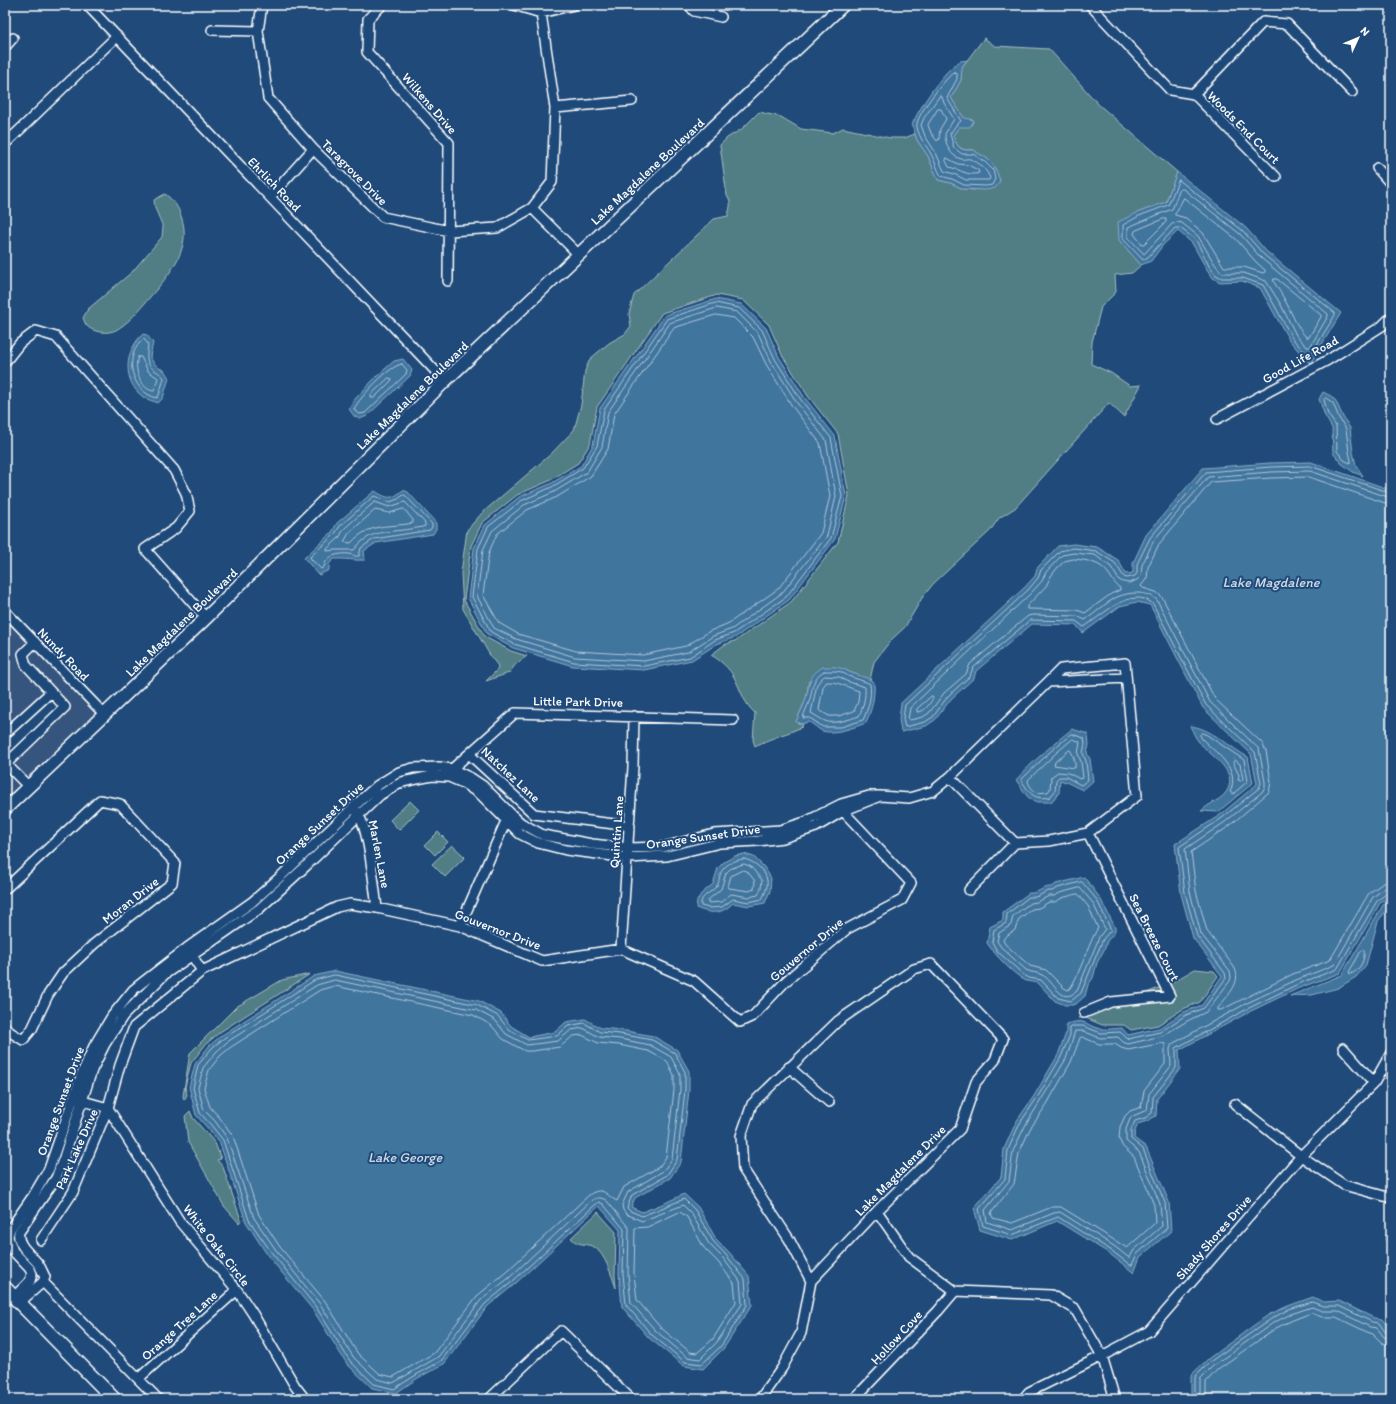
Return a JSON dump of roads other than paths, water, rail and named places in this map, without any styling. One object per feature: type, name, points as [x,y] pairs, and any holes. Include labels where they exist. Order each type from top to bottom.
[{"type":"main road","points":[[5,1288],[114,1399]]},
{"type":"street","name":"Ehrlich Road","points":[[87,5],[445,382]]},
{"type":"street","name":"Taragrove Drive","points":[[262,5],[258,31],[268,98],[313,149],[383,217],[449,231],[497,228],[532,208],[552,182],[555,108],[541,13]]},
{"type":"street","name":"Wilkens Drive","points":[[382,5],[368,19],[366,52],[449,143],[448,281]]},
{"type":"street","points":[[514,5],[541,13],[574,5]]},
{"type":"street","points":[[688,5],[694,11],[721,18]]},
{"type":"street","points":[[1090,5],[1170,90],[1194,94],[1263,22],[1287,24],[1352,92]]},
{"type":"street","name":"Lake Magdalene Boulevard","points":[[5,809],[206,618],[445,382],[579,256],[836,7]]},
{"type":"street","points":[[212,30],[258,31]]},
{"type":"street","points":[[5,144],[117,36]]},
{"type":"street","points":[[5,47],[13,38]]},
{"type":"street","name":"Woods End Court","points":[[1194,94],[1276,177]]},
{"type":"street","points":[[555,108],[632,101]]},
{"type":"street","points":[[270,197],[313,149]]},
{"type":"street","points":[[1377,168],[1391,184]]},
{"type":"street","points":[[532,208],[579,256]]},
{"type":"street","name":"Good Life Road","points":[[1217,419],[1328,360],[1382,326],[1391,317]]},
{"type":"street","points":[[5,362],[20,344],[36,331],[56,337],[174,470],[186,493],[190,511],[176,528],[145,549],[206,618]]},
{"type":"street","name":"Nundy Road","points":[[5,611],[104,714]]},
{"type":"street","points":[[29,787],[6,763],[65,707],[26,665],[24,654],[35,642]]},
{"type":"street","name":"Orange Sunset Drive","points":[[43,1282],[45,1276],[39,1264],[21,1243],[18,1236],[19,1232],[56,1178],[78,1099],[82,1073],[94,1046],[112,1016],[133,990],[189,952],[252,902],[356,811],[378,786],[398,772],[413,768],[439,767],[481,795],[508,817],[520,834],[538,844],[566,850],[667,856],[720,843],[783,838],[816,827],[842,807],[869,796],[909,798],[933,791],[950,777],[1061,669],[1125,663],[1137,796],[1088,833],[1049,841],[1015,843]]},
{"type":"street","points":[[1048,682],[1126,678]]},
{"type":"street","points":[[5,734],[51,692]]},
{"type":"street","name":"Little Park Drive","points":[[450,773],[515,713],[733,720]]},
{"type":"street","name":"Quintin Lane","points":[[621,949],[634,767],[634,716]]},
{"type":"street","name":"Natchez Lane","points":[[469,754],[534,814],[630,826]]},
{"type":"street","points":[[950,777],[1015,843],[969,890]]},
{"type":"street","name":"Moran Drive","points":[[5,889],[100,800],[120,804],[175,863],[172,883],[94,944],[63,973],[48,996],[32,1029],[24,1040],[10,1032],[5,1027]]},
{"type":"street","name":"Gouvernor Drive","points":[[108,1108],[120,1065],[134,1027],[202,971],[337,907],[350,904],[377,908],[460,926],[542,961],[621,949],[694,981],[740,1022],[753,1016],[786,981],[847,929],[902,900],[911,883],[842,807]]},
{"type":"street","name":"Marlen Lane","points":[[356,811],[365,830],[377,908]]},
{"type":"street","points":[[460,926],[508,817]]},
{"type":"street","name":"Sea Breeze Court","points":[[1084,1012],[1111,1002],[1170,996],[1088,833]]},
{"type":"street","points":[[189,952],[202,971]]},
{"type":"street","name":"Lake Magdalene Drive","points":[[931,964],[1003,1039],[995,1060],[976,1082],[960,1128],[877,1211],[811,1281],[789,1239],[743,1170],[741,1136],[752,1104],[789,1067],[838,1021],[914,969],[931,964]]},
{"type":"street","points":[[1343,1048],[1374,1083]]},
{"type":"street","name":"Shady Shores Drive","points":[[1023,1399],[1030,1392],[1102,1356],[1149,1330],[1301,1156],[1374,1083],[1391,1053]]},
{"type":"street","points":[[789,1067],[829,1102]]},
{"type":"street","points":[[78,1099],[108,1108]]},
{"type":"street","name":"Orange Sunset Drive","points":[[17,1300],[30,1281],[32,1274],[30,1269],[13,1251],[8,1237],[10,1229],[33,1196],[49,1169],[78,1099]]},
{"type":"street","points":[[1235,1104],[1301,1156],[1344,1185],[1391,1198]]},
{"type":"street","name":"Park Lake Drive","points":[[41,1240],[73,1192],[108,1108]]},
{"type":"street","name":"White Oaks Circle","points":[[108,1108],[180,1222],[237,1290],[253,1314],[294,1386],[305,1399]]},
{"type":"street","points":[[877,1211],[909,1258],[954,1291],[1051,1295],[1075,1309],[1102,1356],[1115,1399]]},
{"type":"street","points":[[763,1398],[782,1368],[801,1333],[811,1281]]},
{"type":"street","points":[[17,1300],[43,1282],[158,1399]]},
{"type":"street","name":"Orange Tree Lane","points":[[138,1378],[237,1290]]},
{"type":"street","name":"Hollow Cove","points":[[854,1399],[938,1311],[954,1291]]},
{"type":"street","points":[[490,1399],[561,1331],[631,1399]]},
{"type":"water","points":[[967,60],[962,67],[961,80],[951,98],[964,118],[974,120],[970,127],[959,127],[953,135],[960,148],[974,150],[989,160],[993,165],[1000,181],[995,188],[986,190],[963,189],[951,183],[938,180],[928,156],[917,140],[912,125],[926,100],[947,71],[961,61]]},
{"type":"water","points":[[1177,172],[1246,228],[1267,252],[1341,313],[1310,364],[1289,340],[1260,288],[1242,281],[1220,282],[1213,278],[1192,243],[1178,231],[1163,245],[1151,261],[1141,265],[1119,240],[1118,222],[1166,202]]},
{"type":"water","points":[[716,299],[741,304],[766,328],[779,357],[805,398],[835,436],[846,496],[835,539],[789,600],[736,637],[717,644],[692,660],[644,670],[573,666],[513,648],[487,634],[468,598],[474,548],[485,525],[519,497],[550,484],[581,466],[593,445],[600,408],[665,315]]},
{"type":"water","points":[[143,334],[147,335],[153,343],[150,356],[153,362],[159,368],[164,370],[169,378],[163,398],[158,403],[143,397],[131,383],[129,375],[129,357],[132,349]]},
{"type":"water","points":[[403,359],[412,370],[410,376],[367,416],[360,419],[354,416],[349,409],[354,400],[394,361]]},
{"type":"water","points":[[1323,392],[1331,396],[1336,401],[1350,428],[1356,465],[1363,476],[1353,472],[1341,463],[1333,453],[1332,428],[1325,416],[1319,399]]},
{"type":"water","name":"Lake Magdalene","points":[[1311,462],[1391,490],[1391,895],[1380,903],[1340,973],[1299,988],[1251,1011],[1179,1050],[1180,1069],[1157,1099],[1156,1116],[1138,1124],[1134,1138],[1146,1147],[1169,1202],[1171,1231],[1140,1257],[1134,1273],[1110,1254],[1057,1221],[1012,1240],[980,1230],[974,1208],[1001,1177],[1004,1149],[1016,1122],[1034,1096],[1058,1055],[1066,1033],[1066,1025],[1082,1022],[1102,1029],[1122,1028],[1128,1035],[1159,1028],[1184,1012],[1202,1005],[1222,976],[1193,938],[1181,894],[1175,844],[1220,815],[1257,784],[1251,754],[1203,708],[1150,605],[1137,602],[1120,606],[1083,633],[1076,625],[1032,624],[976,671],[974,678],[951,699],[935,720],[926,726],[901,732],[899,719],[901,703],[1025,587],[1035,576],[1037,568],[1058,546],[1074,544],[1097,547],[1118,560],[1126,574],[1133,573],[1133,563],[1146,535],[1203,468],[1270,463]]},
{"type":"water","points":[[403,490],[408,492],[436,523],[436,529],[433,534],[376,543],[364,551],[365,560],[334,559],[329,564],[329,570],[319,575],[304,558],[332,532],[337,523],[372,493],[375,491],[383,496],[392,497]]},
{"type":"water","points":[[823,667],[836,667],[844,669],[874,682],[873,703],[866,723],[845,730],[827,732],[822,731],[809,722],[801,724],[796,722],[805,701],[810,680],[818,670]]},
{"type":"water","points":[[1190,726],[1205,730],[1248,757],[1253,783],[1218,812],[1201,811],[1224,795],[1229,787],[1230,779],[1223,766],[1198,740]]},
{"type":"water","points":[[1072,729],[1088,734],[1089,745],[1087,753],[1090,759],[1093,781],[1083,790],[1060,780],[1059,793],[1051,802],[1034,802],[1027,796],[1016,780],[1043,753]]},
{"type":"water","points":[[744,854],[754,857],[764,867],[771,878],[770,891],[765,903],[749,906],[733,903],[724,910],[716,912],[696,908],[697,901],[701,894],[713,884],[718,868],[724,862],[735,856]]},
{"type":"water","points":[[1084,877],[1100,898],[1115,927],[1115,932],[1107,941],[1097,963],[1093,978],[1088,985],[1085,996],[1076,1004],[1065,1005],[1055,1001],[1038,983],[1026,981],[1016,974],[999,958],[987,943],[990,927],[1003,920],[1003,912],[1029,893]]},
{"type":"water","points":[[1391,899],[1391,905],[1378,921],[1366,965],[1356,977],[1338,988],[1312,995],[1290,996],[1342,975],[1383,905]]},
{"type":"water","name":"Lake George","points":[[335,971],[479,1001],[501,1013],[511,1026],[529,1037],[555,1032],[566,1022],[585,1019],[601,1028],[653,1036],[677,1050],[689,1071],[689,1090],[681,1162],[670,1178],[635,1198],[631,1207],[642,1212],[684,1194],[698,1207],[716,1239],[749,1276],[752,1305],[724,1348],[703,1369],[684,1366],[649,1338],[622,1307],[619,1274],[620,1230],[599,1206],[515,1284],[488,1306],[444,1364],[418,1378],[396,1393],[372,1388],[347,1364],[313,1310],[268,1256],[246,1222],[219,1141],[196,1115],[189,1087],[195,1064],[209,1046],[222,1035],[314,976]]},
{"type":"water","points":[[1313,1297],[1323,1302],[1339,1301],[1374,1318],[1382,1319],[1391,1331],[1391,1399],[1191,1399],[1191,1375],[1209,1358],[1268,1315]]}]
